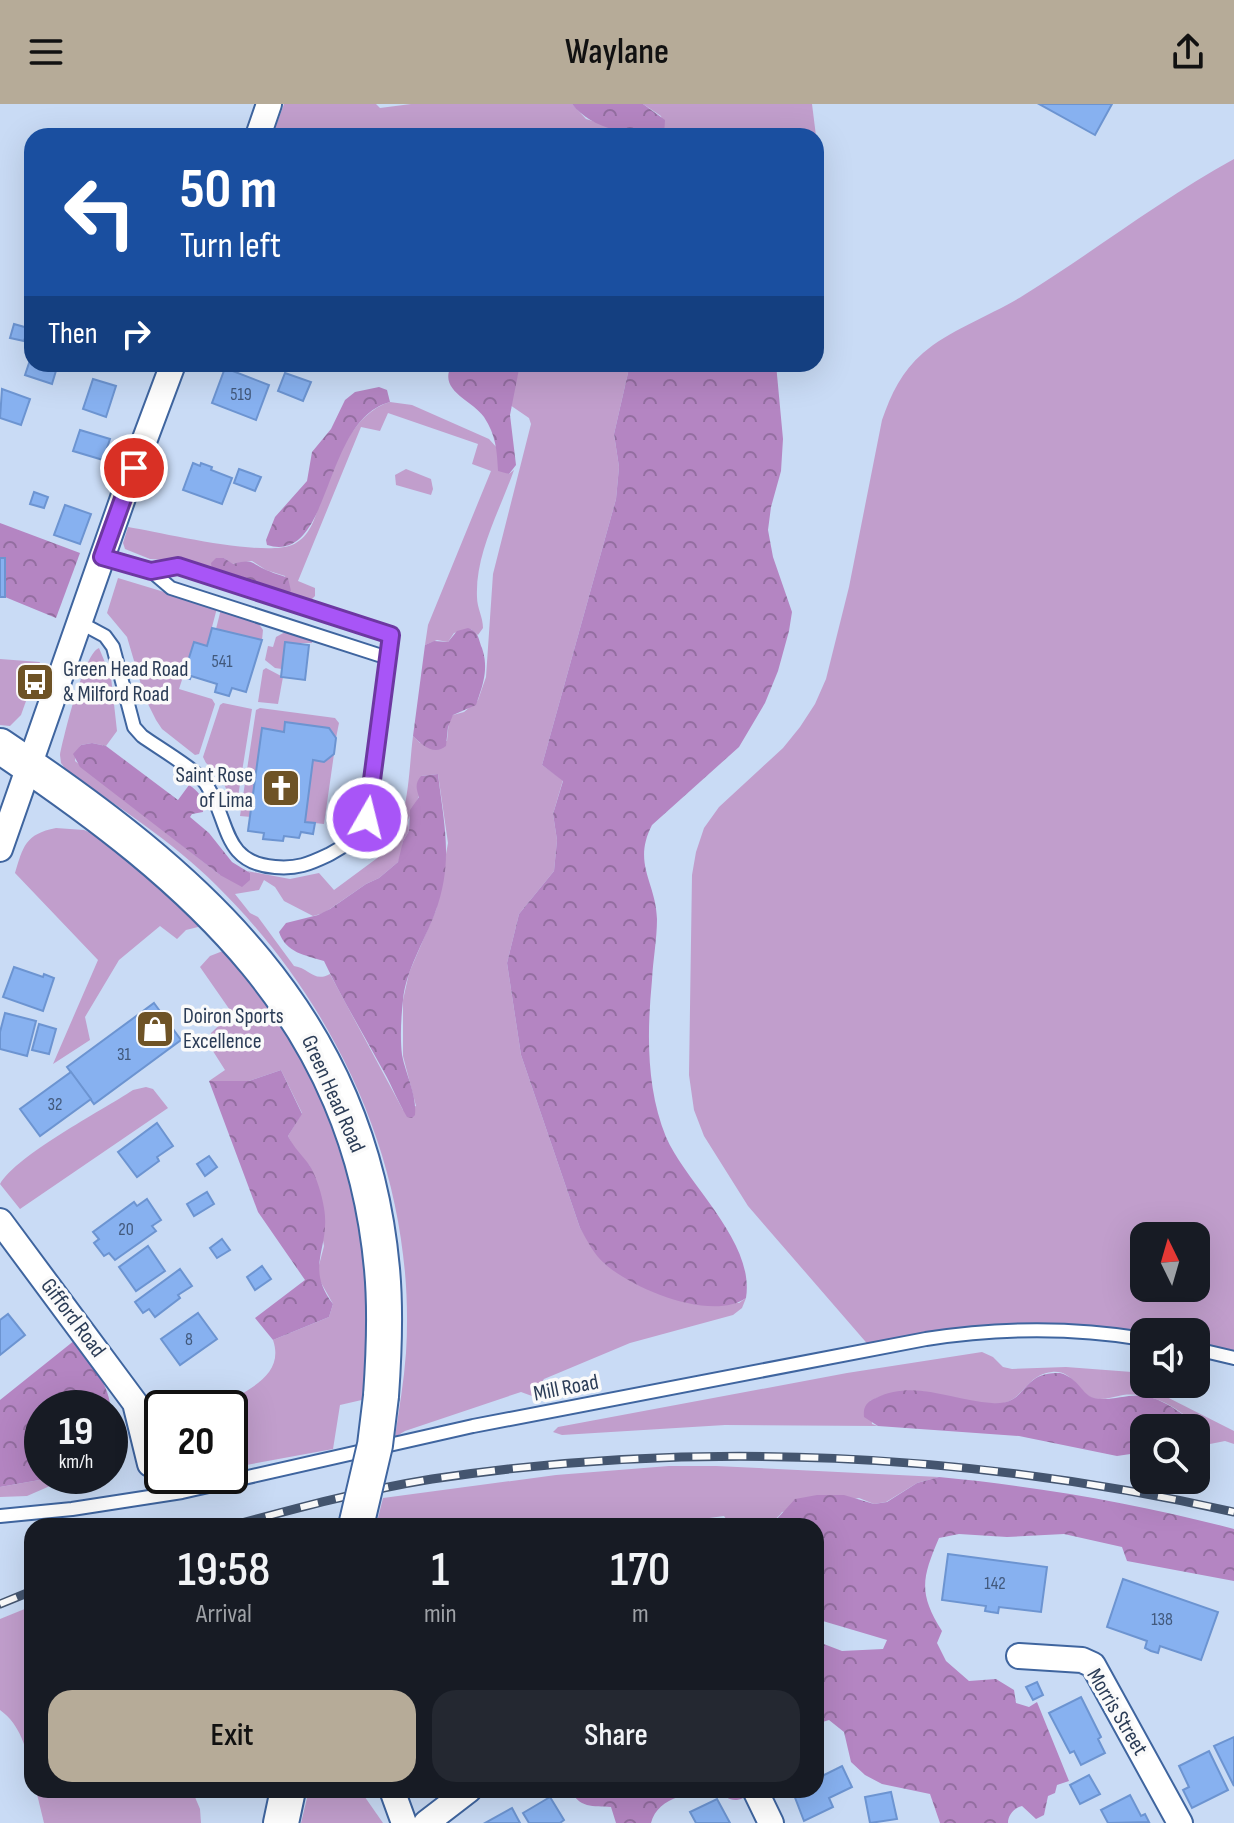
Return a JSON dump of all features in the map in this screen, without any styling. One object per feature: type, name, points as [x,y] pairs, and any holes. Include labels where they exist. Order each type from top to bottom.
[{"type":"street","points":[[261,128],[269,104]]},
{"type":"street","points":[[0,849],[170,372]]},
{"type":"street","name":"Green Head Road","points":[[0,746],[161,865],[209,908],[287,1001],[305,1030],[346,1114],[372,1198],[384,1292],[381,1396],[375,1445],[358,1518]]},
{"type":"street","name":"Gifford Road","points":[[0,1221],[135,1403],[144,1440]]},
{"type":"street","name":"Morris Street","points":[[1019,1656],[1082,1660],[1093,1665],[1180,1823]]},
{"type":"street","points":[[281,1823],[286,1798]]},
{"type":"street","points":[[395,1798],[404,1823]]},
{"type":"street","points":[[426,1823],[459,1798]]},
{"type":"street","points":[[759,1798],[771,1823]]},
{"type":"lane","points":[[102,557],[151,571],[171,588],[388,658]]},
{"type":"lane","points":[[79,622],[105,636],[113,647],[132,723],[137,731],[205,781],[236,851],[248,861],[293,868],[311,864],[354,840],[365,826],[391,635],[178,566],[151,571]]},
{"type":"lane","points":[[273,620],[278,598]]},
{"type":"lane","name":"Mill Road","points":[[0,1516],[72,1509],[182,1492],[473,1426],[926,1339],[965,1333],[1048,1331],[1130,1338]]},
{"type":"lane","points":[[1210,1352],[1234,1358]]},
{"type":"shaded area","points":[[284,104],[376,104],[380,108],[411,104],[572,104],[586,119],[615,128],[275,128]]},
{"type":"shaded area","points":[[643,104],[812,104],[815,128],[664,128],[661,116]]},
{"type":"shaded area","points":[[1234,159],[1234,1358],[1210,1352],[1210,1318],[1130,1318],[1130,1338],[1048,1331],[871,1348],[748,1206],[704,1136],[694,1110],[689,1075],[692,875],[696,852],[704,828],[719,807],[783,748],[815,704],[826,679],[849,587],[882,420],[903,375],[923,353],[946,337],[1024,295]]},
{"type":"shaded area","points":[[518,372],[628,372],[614,434],[619,467],[616,499],[542,765],[563,780],[553,814],[557,840],[554,871],[519,914],[507,963],[521,1055],[580,1228],[605,1264],[739,1303],[746,1298],[742,1308],[733,1315],[630,1343],[544,1379],[532,1396],[521,1392],[395,1437],[406,1353],[406,1287],[398,1223],[383,1160],[362,1099],[334,1040],[300,985],[260,933],[216,885],[163,839],[67,771],[60,755],[81,679],[93,653],[99,648],[111,677],[117,731],[106,746],[92,743],[81,745],[75,761],[220,875],[250,873],[247,871],[290,879],[319,873],[334,890],[380,856],[397,831],[406,800],[413,736],[420,743],[447,741],[449,720],[478,700],[486,677],[493,574],[531,424],[529,418],[510,405]],"holes":[[[438,774],[448,843],[436,910],[409,973],[403,1000],[403,1056],[416,1106],[403,1110],[330,974],[320,977],[294,966],[258,917],[250,913],[235,894],[259,890],[264,880],[275,887],[284,901],[313,916],[324,913],[398,862],[409,831],[408,820],[419,796],[421,776]]]},
{"type":"shaded area","points":[[390,402],[412,405],[489,439],[498,449],[498,468],[509,474],[514,470],[480,565],[477,597],[483,628],[478,635],[471,629],[454,633],[448,642],[437,640],[425,645],[428,625],[491,471],[472,464],[478,444],[388,413],[380,431],[361,427],[298,581],[315,588],[315,596],[310,601],[285,594],[288,594],[285,576],[266,570],[252,561],[232,564],[224,558],[211,567],[212,571],[181,561],[150,559],[125,549],[123,543],[128,527],[236,546],[278,548],[292,545],[309,530],[333,467],[356,427],[377,407]]},
{"type":"shaded area","points":[[406,469],[431,479],[431,495],[396,485],[395,475]]},
{"type":"shaded area","points":[[118,578],[217,608],[207,646],[194,643],[179,689],[212,699],[215,704],[199,754],[195,755],[162,729],[145,698],[127,637],[107,613]]},
{"type":"shaded area","points":[[221,609],[257,621],[263,630],[262,640],[216,629]]},
{"type":"shaded area","points":[[287,631],[313,638],[312,643],[285,643],[282,669],[275,668],[265,660],[268,646],[273,647],[276,637]]},
{"type":"shaded area","points":[[0,659],[40,662],[21,715],[10,726],[0,725]]},
{"type":"shaded area","points":[[266,668],[283,677],[278,704],[258,702],[263,670]]},
{"type":"shaded area","points":[[223,703],[252,709],[237,803],[232,802],[220,775],[203,757]]},
{"type":"shaded area","points":[[256,710],[335,718],[339,723],[336,738],[329,728],[286,722],[284,732],[262,729],[251,817],[240,816]]},
{"type":"shaded area","points":[[334,754],[324,824],[305,822],[313,760],[324,762]]},
{"type":"shaded area","points":[[56,828],[84,830],[103,838],[206,925],[186,930],[177,939],[160,926],[119,960],[85,1017],[90,1040],[53,1064],[98,960],[15,873],[27,843],[38,834]]},
{"type":"shaded area","points":[[228,949],[262,992],[312,1074],[350,1170],[369,1297],[366,1399],[340,1405],[333,1449],[248,1465],[247,1390],[268,1374],[275,1353],[273,1340],[329,1317],[333,1304],[319,1279],[318,1269],[324,1246],[310,1166],[296,1152],[288,1136],[302,1113],[281,1070],[249,1081],[209,1081],[225,1070],[211,1048],[211,1033],[232,1013],[200,967],[210,956]]},
{"type":"shaded area","points":[[153,1089],[168,1108],[20,1209],[0,1184],[9,1172],[61,1134],[133,1090]]},
{"type":"shaded area","points":[[982,1352],[1003,1367],[1012,1369],[1066,1367],[1130,1372],[1130,1395],[1092,1398],[1065,1374],[1052,1372],[1035,1378],[1013,1399],[997,1404],[920,1391],[888,1394],[870,1401],[872,1424],[878,1426],[725,1425],[562,1435],[553,1432],[558,1427],[847,1373]]},
{"type":"shaded area","points":[[1152,1398],[1169,1398],[1200,1414],[1183,1414]]},
{"type":"shaded area","points":[[1210,1419],[1234,1431],[1234,1444],[1225,1441],[1210,1444]]},
{"type":"shaded area","points":[[669,1466],[716,1466],[939,1477],[917,1483],[886,1502],[874,1504],[859,1498],[782,1512],[776,1518],[378,1518],[383,1498],[556,1475]]},
{"type":"shaded area","points":[[24,1483],[24,1494],[32,1494],[0,1497],[0,1487]]},
{"type":"shaded area","points":[[24,1609],[24,1744],[18,1730],[0,1710],[0,1619]]},
{"type":"shaded area","points":[[38,1798],[195,1798],[201,1823],[44,1823]]},
{"type":"shaded area","points":[[307,1798],[366,1798],[383,1823],[301,1823]]},
{"type":"green space","points":[[572,104],[643,104],[665,120],[664,128],[608,128],[580,113]]},
{"type":"green space","points":[[518,372],[510,415],[516,465],[509,474],[498,471],[496,450],[488,424],[452,388],[449,373]]},
{"type":"green space","points":[[628,372],[777,372],[783,439],[781,471],[768,530],[773,557],[792,612],[778,671],[765,703],[739,747],[652,825],[644,851],[657,919],[650,1000],[651,1080],[666,1137],[717,1214],[740,1256],[746,1277],[746,1298],[731,1304],[694,1304],[653,1292],[618,1274],[597,1256],[580,1228],[521,1055],[507,963],[519,914],[554,871],[557,840],[553,814],[563,781],[542,765],[616,499],[619,467],[614,434]]},
{"type":"green space","points":[[379,387],[387,390],[390,402],[368,414],[351,435],[317,513],[304,534],[288,545],[267,545],[275,517],[307,481],[312,452],[331,429],[345,400],[355,392]]},
{"type":"green space","points":[[0,523],[80,553],[56,618],[5,597]]},
{"type":"green space","points":[[216,558],[224,558],[233,564],[249,562],[288,578],[291,591],[285,594],[212,571],[211,563]]},
{"type":"green space","points":[[468,628],[478,636],[484,656],[481,691],[476,705],[453,715],[446,746],[433,750],[413,736],[425,645],[434,641],[448,642],[457,631]]},
{"type":"green space","points":[[92,743],[106,746],[178,800],[189,785],[196,790],[202,800],[203,812],[190,817],[209,833],[232,862],[250,873],[250,880],[242,887],[220,875],[80,767],[73,754],[81,745]]},
{"type":"green space","points":[[438,774],[446,844],[444,877],[435,913],[408,978],[402,1014],[402,1055],[415,1108],[412,1118],[407,1117],[324,961],[291,949],[279,932],[286,923],[330,909],[398,862],[409,831],[410,810],[419,797],[418,781],[421,776]]},
{"type":"green space","points":[[281,1070],[302,1114],[288,1136],[310,1166],[322,1198],[325,1222],[320,1279],[333,1304],[329,1317],[273,1340],[255,1318],[305,1280],[258,1212],[209,1081],[249,1081]]},
{"type":"green space","points":[[75,1340],[106,1390],[24,1390],[24,1483],[0,1487],[0,1400]]},
{"type":"green space","points":[[1066,1375],[1094,1398],[1154,1398],[1182,1414],[1130,1414],[1130,1454],[1117,1456],[1019,1436],[878,1426],[864,1417],[868,1403],[905,1390],[992,1403],[1004,1402],[1019,1394],[1037,1377]]},
{"type":"green space","points":[[939,1477],[1013,1485],[1088,1497],[1234,1529],[1234,1581],[1127,1561],[1122,1547],[1064,1534],[1007,1537],[959,1534],[939,1538],[925,1585],[929,1606],[942,1631],[937,1643],[946,1661],[969,1681],[996,1679],[1014,1690],[1016,1703],[1029,1707],[1037,1702],[1069,1781],[1057,1785],[1055,1793],[1048,1796],[1044,1815],[1036,1819],[1022,1806],[1012,1812],[1008,1823],[940,1823],[930,1794],[882,1784],[865,1775],[851,1762],[844,1732],[829,1720],[824,1722],[824,1644],[842,1651],[883,1649],[887,1640],[824,1621],[824,1518],[778,1518],[795,1499],[844,1495],[874,1504],[887,1502],[917,1483]]},
{"type":"green space","points":[[576,1798],[676,1798],[661,1807],[651,1823],[616,1823],[611,1807],[593,1806]]},
{"type":"building","points":[[1039,104],[1112,104],[1095,135]]},
{"type":"building","points":[[14,324],[24,327],[24,341],[10,338]]},
{"type":"building","points":[[26,372],[56,372],[52,384],[25,375]]},
{"type":"building","points":[[224,372],[235,372],[269,385],[256,420],[212,403]]},
{"type":"building","points":[[285,373],[311,382],[303,401],[278,391]]},
{"type":"building","points":[[93,379],[116,386],[106,417],[83,409]]},
{"type":"building","points":[[2,389],[30,399],[21,425],[0,418]]},
{"type":"building","points":[[80,430],[110,439],[103,460],[73,451]]},
{"type":"building","points":[[193,463],[212,467],[211,470],[232,478],[222,504],[183,490]]},
{"type":"building","points":[[239,469],[261,477],[255,491],[234,483]]},
{"type":"building","points":[[34,492],[48,497],[44,508],[30,504]]},
{"type":"building","points":[[65,505],[91,514],[80,544],[54,535]]},
{"type":"building","points":[[0,558],[5,558],[5,597],[0,597]]},
{"type":"building","points":[[212,628],[262,640],[246,692],[232,688],[229,696],[215,692],[217,684],[191,676],[190,679],[183,677],[194,642],[207,646]]},
{"type":"building","points":[[285,642],[309,645],[305,680],[281,677]]},
{"type":"building","name":"Saint Rose of Lima","points":[[285,722],[329,728],[336,738],[334,754],[324,762],[313,760],[305,822],[315,823],[313,834],[301,832],[299,838],[284,836],[283,841],[263,839],[264,833],[248,831],[262,728],[284,732]]},
{"type":"building","points":[[14,967],[54,978],[43,1011],[3,997]]},
{"type":"building","points":[[154,1003],[181,1040],[94,1104],[67,1067]]},
{"type":"building","points":[[5,1013],[36,1021],[27,1056],[0,1049]]},
{"type":"building","points":[[39,1024],[56,1029],[49,1054],[32,1050]]},
{"type":"building","points":[[71,1072],[91,1099],[40,1136],[20,1109]]},
{"type":"building","points":[[157,1123],[173,1146],[137,1177],[118,1152]]},
{"type":"building","points":[[209,1156],[217,1167],[205,1176],[197,1164]]},
{"type":"building","points":[[207,1192],[214,1204],[194,1216],[187,1204]]},
{"type":"building","points":[[147,1199],[161,1220],[152,1226],[156,1231],[115,1260],[109,1253],[104,1256],[94,1243],[99,1239],[93,1232],[134,1202],[137,1206]]},
{"type":"building","points":[[222,1239],[230,1250],[217,1258],[210,1248]]},
{"type":"building","points":[[148,1246],[165,1271],[136,1291],[119,1267]]},
{"type":"building","points":[[262,1266],[271,1279],[255,1290],[247,1277]]},
{"type":"building","points":[[180,1269],[192,1286],[155,1317],[149,1309],[143,1313],[135,1302]]},
{"type":"building","points":[[198,1313],[217,1339],[180,1365],[161,1339]]},
{"type":"building","points":[[8,1314],[25,1335],[0,1355],[0,1320]]},
{"type":"building","points":[[948,1554],[1047,1567],[1041,1612],[999,1607],[998,1613],[985,1611],[986,1606],[942,1600]]},
{"type":"building","points":[[1123,1579],[1218,1612],[1201,1660],[1160,1646],[1158,1653],[1151,1651],[1145,1648],[1147,1641],[1107,1627]]},
{"type":"building","points":[[1037,1682],[1043,1695],[1033,1700],[1026,1687]]},
{"type":"building","points":[[1081,1697],[1101,1737],[1098,1739],[1105,1753],[1081,1765],[1074,1751],[1070,1753],[1049,1713]]},
{"type":"building","points":[[1234,1737],[1234,1786],[1214,1746]]},
{"type":"building","points":[[1209,1751],[1228,1790],[1192,1808],[1183,1790],[1189,1787],[1179,1766]]},
{"type":"building","points":[[842,1766],[852,1787],[829,1798],[833,1807],[804,1821],[795,1798],[824,1798],[824,1775]]},
{"type":"building","points":[[1089,1775],[1100,1794],[1080,1804],[1070,1785]]},
{"type":"building","points":[[891,1792],[897,1819],[870,1823],[865,1797]]},
{"type":"building","points":[[1130,1795],[1141,1816],[1145,1814],[1149,1822],[1108,1823],[1101,1810]]},
{"type":"building","points":[[551,1798],[564,1820],[560,1823],[529,1823],[523,1813]]},
{"type":"building","points":[[717,1799],[730,1823],[696,1823],[690,1812]]},
{"type":"building","points":[[512,1808],[520,1823],[485,1823]]},
{"type":"railway","points":[[261,1518],[432,1479],[633,1459],[734,1456],[834,1458],[1035,1476],[1234,1512]]},
{"type":"railway","points":[[0,1604],[24,1594]]},
{"type":"place","name":"Green Head Road & Milford Road","points":[[35,682]]},
{"type":"place","name":"Saint Rose of Lima","points":[[281,788]]},
{"type":"place","name":"Doiron Sports Excellence","points":[[155,1029]]},
{"type":"route","points":[[134,468],[102,557],[151,571],[178,566],[391,635],[367,818]]}]
